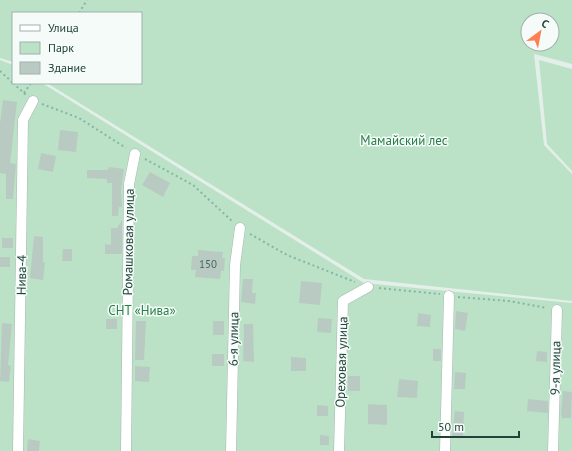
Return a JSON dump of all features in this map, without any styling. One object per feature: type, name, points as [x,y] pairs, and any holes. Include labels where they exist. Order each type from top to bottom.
[{"type":"street","name":"Нива-4","points":[[18,451],[23,120],[33,101]]},
{"type":"street","name":"Ромашковая улица","points":[[126,451],[129,184],[135,154]]},
{"type":"street","name":"6-я улица","points":[[231,451],[235,265],[240,228]]},
{"type":"street","name":"Ореховая улица","points":[[339,451],[343,301],[368,287]]},
{"type":"street","points":[[445,451],[449,296]]},
{"type":"street","name":"9-я улица","points":[[553,451],[557,310]]},
{"type":"path","points":[[80,12],[87,0]]},
{"type":"path","points":[[0,71],[12,82]]},
{"type":"path","points":[[14,84],[33,101],[79,118],[135,154],[193,185],[240,228],[287,254],[368,287],[509,301],[557,310]]},
{"type":"path","points":[[24,93],[30,84]]},
{"type":"green space","name":"Мамайский лес","points":[[0,0],[572,0],[572,64],[534,54],[544,145],[572,174],[572,301],[364,279],[49,84],[142,84],[142,12],[12,12],[12,62],[0,58]]},
{"type":"green space","name":"СНТ «Нива»","points":[[0,60],[12,65],[12,84],[44,84],[364,283],[572,303],[572,451],[0,451]]},
{"type":"green space","points":[[539,60],[572,69],[572,171],[547,144]]},
{"type":"building","points":[[3,100],[17,102],[10,163],[16,164],[13,199],[6,199],[6,174],[0,173],[0,123]]},
{"type":"building","points":[[60,130],[78,132],[76,152],[58,150]]},
{"type":"building","points":[[41,153],[56,156],[53,172],[38,169]]},
{"type":"building","points":[[109,167],[124,169],[121,190],[122,207],[119,207],[118,216],[112,216],[112,183],[107,183],[107,179],[87,178],[87,170],[108,170]]},
{"type":"building","points":[[150,172],[170,183],[163,197],[142,185]]},
{"type":"building","points":[[122,220],[122,254],[105,254],[105,244],[111,245],[111,228],[117,228]]},
{"type":"building","points":[[34,236],[43,237],[43,262],[45,262],[43,280],[30,278]]},
{"type":"building","points":[[2,238],[13,238],[13,248],[2,248]]},
{"type":"building","points":[[63,249],[72,249],[72,261],[62,261]]},
{"type":"building","points":[[198,250],[223,252],[222,258],[225,258],[224,271],[221,271],[220,279],[195,277],[196,270],[191,270],[192,256],[198,256]]},
{"type":"building","points":[[0,257],[10,257],[10,267],[0,267]]},
{"type":"building","points":[[243,279],[253,279],[252,293],[256,293],[255,304],[241,302]]},
{"type":"building","points":[[301,281],[322,283],[320,305],[299,303]]},
{"type":"building","points":[[456,311],[468,313],[465,331],[455,329]]},
{"type":"building","points":[[418,313],[431,315],[430,327],[417,326]]},
{"type":"building","points":[[318,318],[332,319],[331,333],[317,332]]},
{"type":"building","points":[[106,319],[117,319],[117,329],[106,329]]},
{"type":"building","points":[[136,321],[146,321],[144,360],[135,360]]},
{"type":"building","points":[[213,321],[224,321],[224,335],[213,335]]},
{"type":"building","points":[[2,323],[12,324],[8,365],[11,366],[9,382],[0,381]]},
{"type":"building","points":[[244,324],[253,324],[254,362],[243,361]]},
{"type":"building","points":[[433,349],[441,349],[441,361],[433,361]]},
{"type":"building","points":[[537,351],[547,352],[547,362],[536,361]]},
{"type":"building","points":[[212,354],[224,354],[224,366],[212,366]]},
{"type":"building","points":[[291,357],[306,358],[306,371],[291,371]]},
{"type":"building","points":[[135,366],[150,367],[149,382],[135,381]]},
{"type":"building","points":[[455,372],[466,373],[465,389],[454,389]]},
{"type":"building","points":[[348,376],[360,376],[360,391],[348,391]]},
{"type":"building","points":[[399,379],[418,381],[417,398],[397,397]]},
{"type":"building","points":[[563,391],[572,392],[571,418],[562,418]]},
{"type":"building","points":[[528,399],[548,401],[548,413],[527,411]]},
{"type":"building","points":[[368,404],[387,405],[387,425],[368,424]]},
{"type":"building","points":[[317,405],[328,406],[328,416],[317,416]]},
{"type":"building","points":[[455,411],[464,412],[463,436],[452,436]]},
{"type":"building","points":[[320,435],[329,436],[329,445],[320,445]]},
{"type":"building","points":[[28,439],[40,441],[39,451],[27,451]]}]
